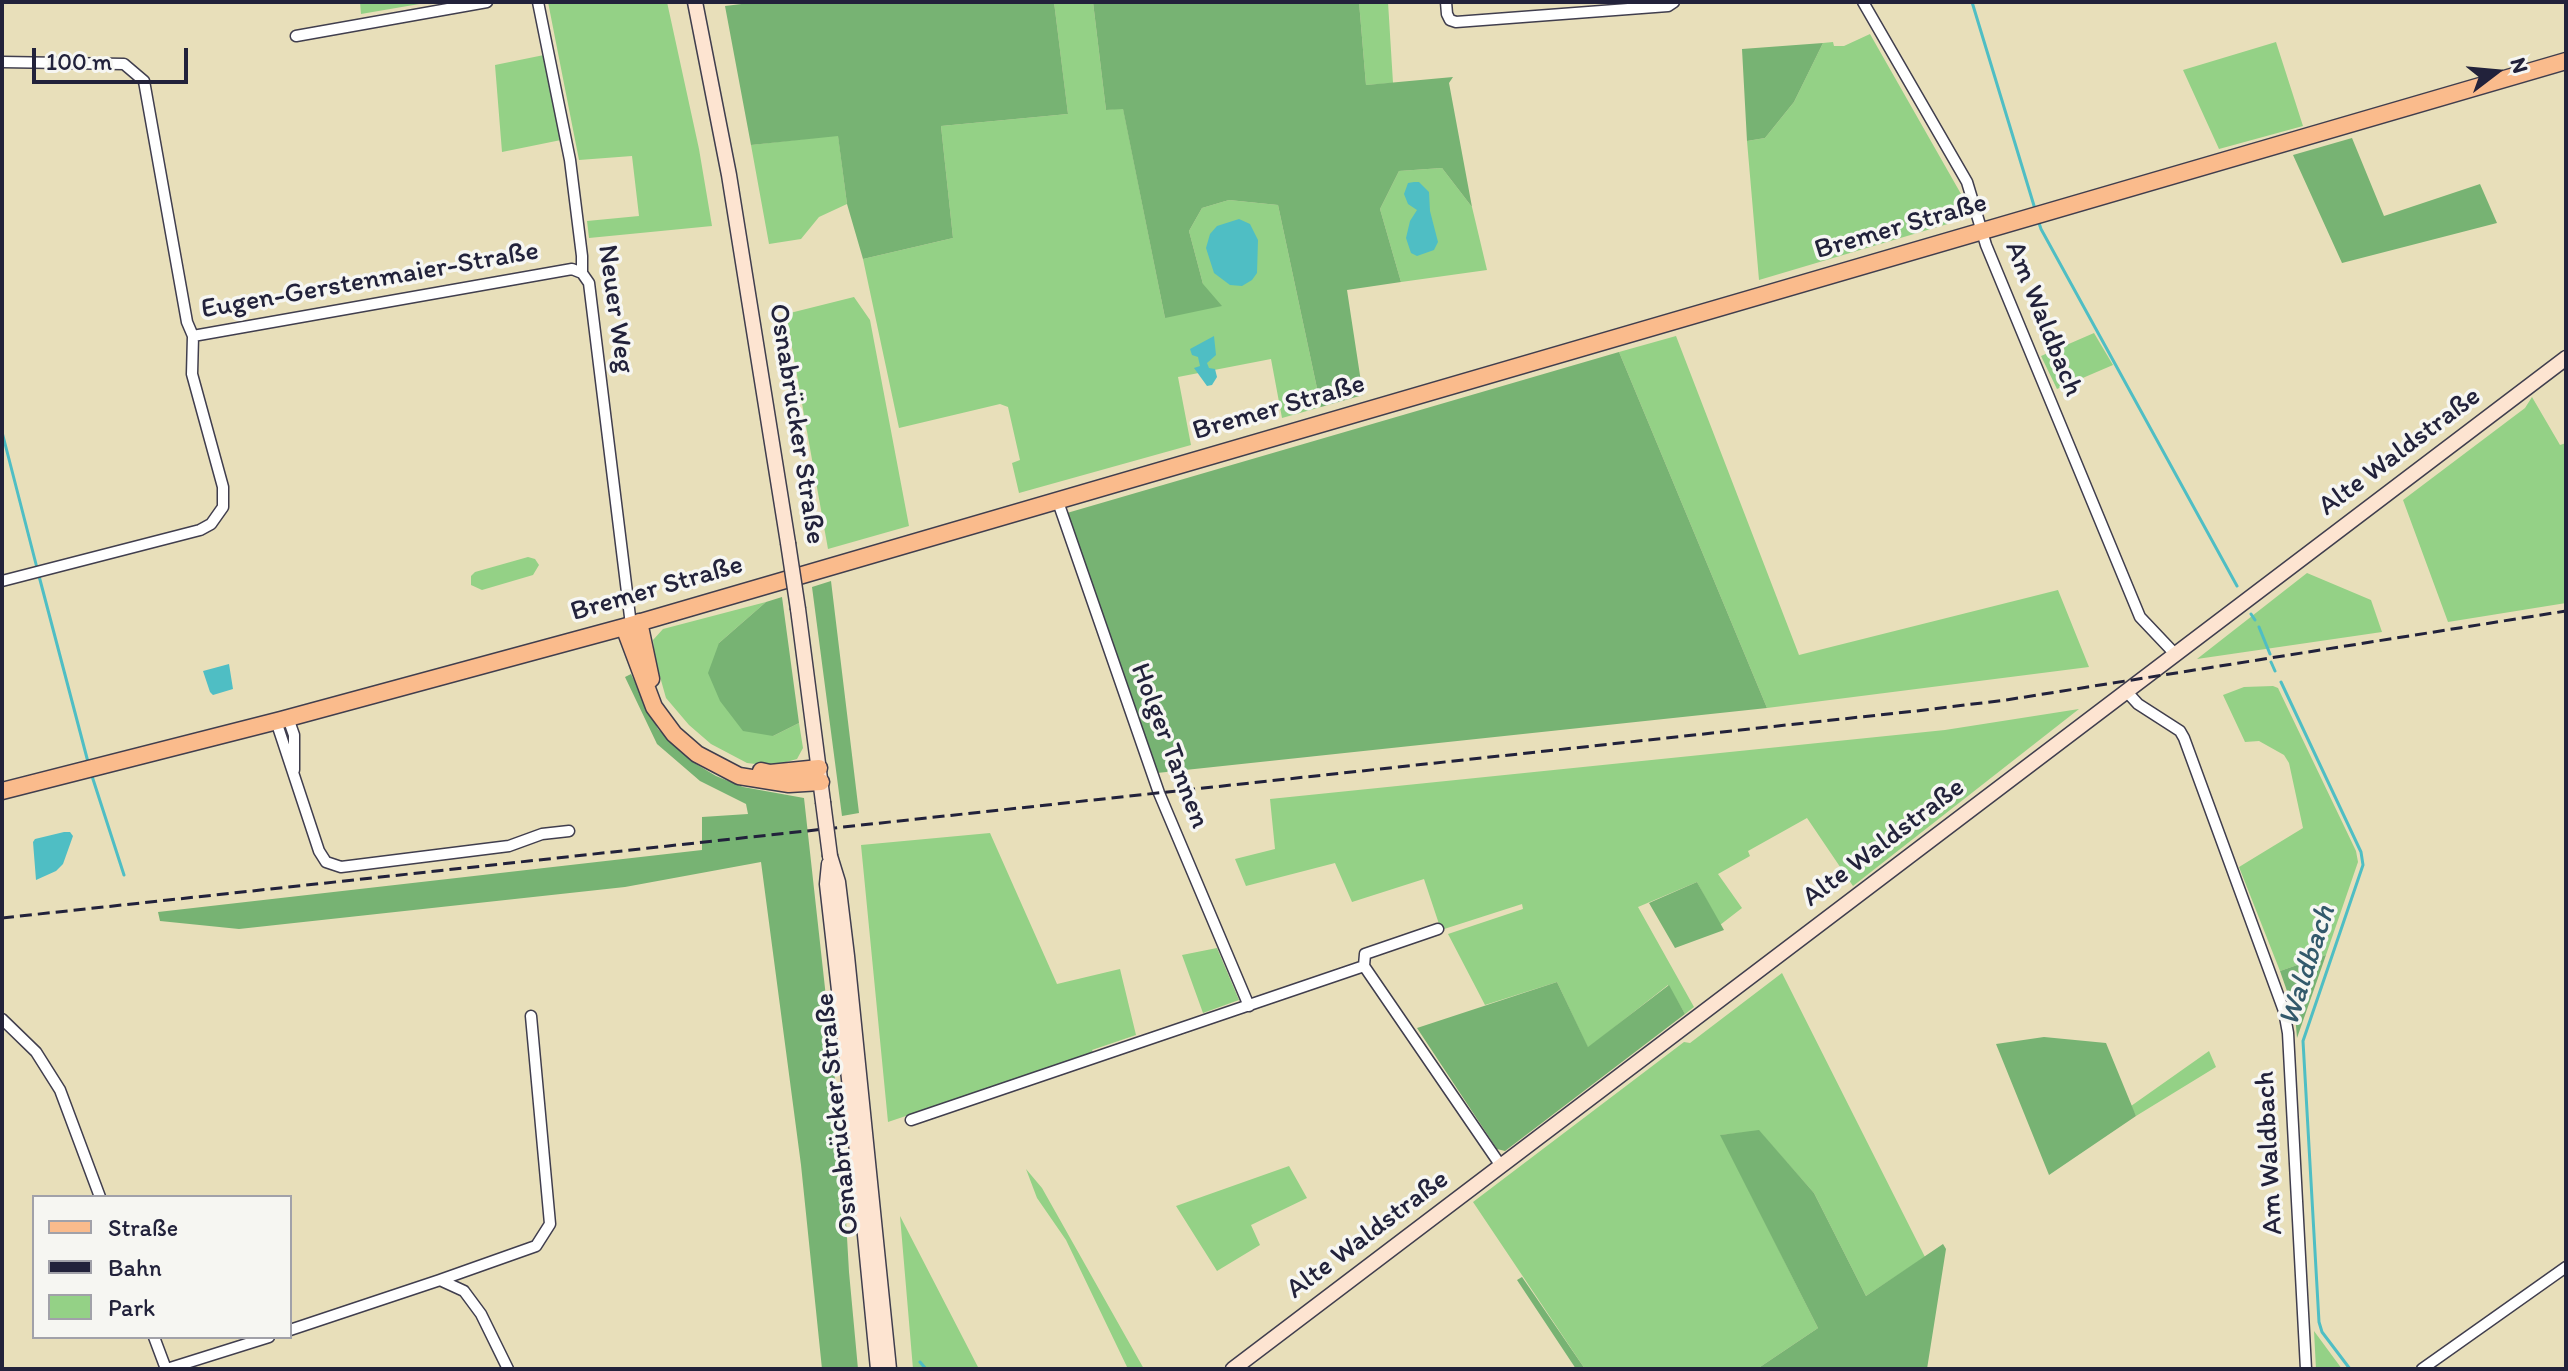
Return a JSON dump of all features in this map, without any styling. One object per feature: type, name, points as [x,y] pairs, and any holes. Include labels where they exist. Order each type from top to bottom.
[{"type":"main road","name":"Osnabrücker Straße","points":[[695,2],[729,175],[798,609],[830,856],[838,882],[889,1369]]},
{"type":"main road","name":"Bremer Straße","points":[[2,791],[282,720],[631,625],[2566,61]]},
{"type":"main road","name":"Alte Waldstraße","points":[[1233,1369],[2566,358]]},
{"type":"main road","points":[[631,625],[660,704],[680,729],[701,747],[739,767],[770,773],[820,775]]},
{"type":"main road","name":"Osnabrücker Straße","points":[[830,856],[827,884],[878,1369]]},
{"type":"street","points":[[296,36],[487,2]]},
{"type":"street","name":"Neuer Weg","points":[[538,2],[570,160],[582,273],[589,283],[631,625]]},
{"type":"street","points":[[1446,2],[1450,20],[1456,22],[1668,6],[1674,2]]},
{"type":"street","name":"Am Waldbach","points":[[1863,2],[1967,182],[1982,231],[2140,617],[2176,655]]},
{"type":"street","points":[[2,62],[124,64],[144,81],[187,322],[193,336]]},
{"type":"street","name":"Eugen-Gerstenmaier-Straße","points":[[2,581],[200,530],[211,524],[223,507],[223,487],[192,374],[193,336],[572,269],[582,273]]},
{"type":"street","name":"Holger Tannen","points":[[1057,499],[1159,793],[1249,1006]]},
{"type":"street","name":"Am Waldbach","points":[[2127,692],[2138,704],[2180,731],[2184,738],[2284,1011],[2288,1033],[2306,1369]]},
{"type":"street","points":[[282,720],[294,735],[294,772],[319,851],[326,862],[341,867],[509,846],[542,834],[569,831]]},
{"type":"street","points":[[1438,929],[1365,954],[1364,966],[1501,1166]]},
{"type":"street","points":[[911,1120],[1364,966]]},
{"type":"street","points":[[292,1329],[536,1246],[550,1224],[531,1016]]},
{"type":"street","points":[[2,1019],[36,1052],[60,1090],[99,1195]]},
{"type":"street","points":[[2422,1369],[2566,1267]]},
{"type":"street","points":[[440,1280],[464,1291],[481,1314],[508,1369]]},
{"type":"street","points":[[155,1339],[167,1369],[263,1339]]},
{"type":"green space","points":[[360,2],[431,2],[361,14]]},
{"type":"green space","points":[[548,2],[667,2],[699,149],[712,226],[589,238],[587,221],[639,216],[632,156],[579,160]]},
{"type":"green space","points":[[758,2],[1054,2],[1068,114],[941,126],[953,238],[863,259],[847,204],[838,136],[751,145],[725,6]]},
{"type":"green space","points":[[1054,2],[1093,2],[1106,110],[1123,108],[1165,318],[1203,284],[1189,231],[1202,208],[1229,200],[1278,205],[1321,407],[1282,418],[1271,359],[1178,377],[1191,445],[1019,493],[1012,463],[1020,460],[1008,407],[1000,404],[899,428],[863,259],[953,238],[941,126],[1068,114]]},
{"type":"green space","points":[[1093,2],[1359,2],[1366,85],[1453,77],[1449,83],[1472,207],[1442,168],[1399,171],[1380,209],[1401,282],[1347,290],[1363,395],[1321,407],[1278,205],[1229,200],[1202,208],[1189,231],[1203,284],[1222,306],[1165,318],[1123,109],[1106,110]]},
{"type":"green space","points":[[1359,2],[1388,2],[1393,83],[1366,85]]},
{"type":"green space","points":[[1870,34],[1965,201],[1961,220],[1759,280],[1747,141],[1765,138],[1794,102],[1823,43],[1833,42],[1834,46],[1844,46]]},
{"type":"green space","points":[[2276,42],[2303,126],[2219,149],[2183,70]]},
{"type":"green space","points":[[1823,43],[1794,102],[1765,138],[1747,141],[1742,49]]},
{"type":"green space","points":[[544,55],[561,140],[502,152],[495,65]]},
{"type":"green space","points":[[838,135],[847,204],[819,217],[801,239],[769,244],[751,145]]},
{"type":"green space","points":[[2352,138],[2384,216],[2480,184],[2497,223],[2342,263],[2293,155]]},
{"type":"green space","points":[[1442,168],[1472,207],[1487,270],[1401,282],[1380,209],[1399,171]]},
{"type":"green space","points":[[854,297],[870,320],[909,526],[828,549],[786,314]]},
{"type":"green space","points":[[2094,333],[2113,365],[2057,389],[2041,356]]},
{"type":"green space","points":[[1676,336],[1799,655],[2058,590],[2089,667],[1767,708],[1619,352]]},
{"type":"green space","points":[[1619,352],[1767,708],[1157,773],[1067,513]]},
{"type":"green space","points":[[2532,397],[2560,445],[2566,443],[2566,603],[2448,622],[2403,500],[2525,408]]},
{"type":"green space","points":[[528,557],[535,559],[539,565],[533,575],[482,590],[471,585],[471,576],[475,572]]},
{"type":"green space","points":[[2307,573],[2371,600],[2382,632],[2197,659]]},
{"type":"green space","points":[[831,581],[859,813],[842,816],[812,587]]},
{"type":"green space","points":[[782,597],[799,723],[773,736],[743,731],[720,701],[708,673],[719,643],[766,602]]},
{"type":"green space","points":[[766,602],[719,643],[773,736],[799,723],[803,748],[797,759],[772,766],[747,763],[711,744],[689,725],[666,698],[653,640],[663,629]]},
{"type":"green space","points":[[631,674],[658,729],[691,761],[743,787],[804,798],[841,1133],[858,1369],[822,1369],[801,1165],[761,862],[625,887],[239,929],[160,921],[158,912],[702,850],[702,817],[748,814],[746,804],[700,781],[657,744],[625,677]]},
{"type":"green space","points":[[2244,687],[2278,688],[2356,851],[2358,862],[2326,955],[2280,971],[2239,867],[2303,828],[2289,763],[2284,755],[2259,741],[2245,742],[2223,695]]},
{"type":"green space","points":[[2079,709],[1853,886],[1807,818],[1748,851],[1750,856],[1718,874],[1742,908],[1720,925],[1697,882],[1638,907],[1694,1007],[1685,1014],[1668,985],[1588,1048],[1557,982],[1485,1005],[1448,934],[1523,909],[1522,904],[1441,930],[1424,879],[1352,902],[1335,863],[1246,886],[1235,859],[1275,849],[1270,799],[1945,730]]},
{"type":"green space","points":[[990,833],[1057,984],[1120,969],[1136,1035],[1092,1050],[1093,1053],[888,1122],[861,845]]},
{"type":"green space","points":[[1697,882],[1724,930],[1675,948],[1649,903]]},
{"type":"green space","points":[[1217,948],[1239,1000],[1203,1013],[1182,955]]},
{"type":"green space","points":[[2326,955],[2297,1038],[2295,1014],[2280,971]]},
{"type":"green space","points":[[1782,973],[1925,1257],[1866,1296],[1814,1193],[1759,1131],[1721,1135],[1818,1328],[1757,1369],[1585,1369],[1473,1202],[1684,1042],[1690,1043]]},
{"type":"green space","points":[[1557,982],[1588,1047],[1669,985],[1685,1014],[1505,1151],[1497,1149],[1417,1028]]},
{"type":"green space","points":[[2044,1037],[2106,1043],[2136,1116],[2049,1175],[1996,1044]]},
{"type":"green space","points":[[2209,1051],[2216,1067],[2136,1116],[2131,1106]]},
{"type":"green space","points":[[1759,1130],[1814,1193],[1866,1296],[1943,1244],[1946,1249],[1927,1369],[1757,1369],[1818,1328],[1720,1135]]},
{"type":"green space","points":[[1289,1166],[1307,1198],[1251,1225],[1260,1245],[1217,1271],[1176,1206]]},
{"type":"green space","points":[[1026,1169],[1042,1188],[1144,1369],[1128,1369],[1066,1240],[1037,1198]]},
{"type":"green space","points":[[900,1216],[979,1369],[913,1369]]},
{"type":"green space","points":[[1522,1277],[1585,1369],[1576,1369],[1517,1280]]},
{"type":"green space","points":[[2314,1331],[2342,1369],[2316,1369]]},
{"type":"water","points":[[1419,182],[1429,192],[1438,242],[1434,250],[1417,256],[1411,253],[1406,238],[1410,221],[1417,210],[1408,204],[1404,194],[1408,183]]},
{"type":"water","points":[[1239,219],[1250,224],[1258,240],[1257,273],[1242,286],[1230,285],[1214,273],[1206,248],[1210,234],[1217,226]]},
{"type":"water","points":[[1214,336],[1216,355],[1207,363],[1209,368],[1215,369],[1217,377],[1212,385],[1207,386],[1194,368],[1200,366],[1198,357],[1192,355],[1190,349]]},
{"type":"water","points":[[229,664],[233,689],[213,695],[203,671]]},
{"type":"water","points":[[70,832],[73,836],[63,864],[56,871],[36,880],[33,842]]},
{"type":"waterway","points":[[1972,2],[2035,209]]},
{"type":"waterway","points":[[2038,220],[2237,586]]},
{"type":"waterway","points":[[2,432],[37,568]]},
{"type":"waterway","points":[[39,576],[88,762]]},
{"type":"waterway","name":"Waldbach","points":[[2251,614],[2255,620]]},
{"type":"waterway","name":"Waldbach","points":[[2259,627],[2270,654]]},
{"type":"waterway","name":"Waldbach","points":[[2271,662],[2275,671]]},
{"type":"waterway","name":"Waldbach","points":[[2281,682],[2361,852],[2363,865],[2303,1041],[2319,1322],[2322,1332],[2350,1369]]},
{"type":"waterway","points":[[91,773],[124,875]]},
{"type":"waterway","points":[[920,1362],[926,1369]]},
{"type":"railway","points":[[2,918],[1916,711],[2006,700],[2566,611]]}]
